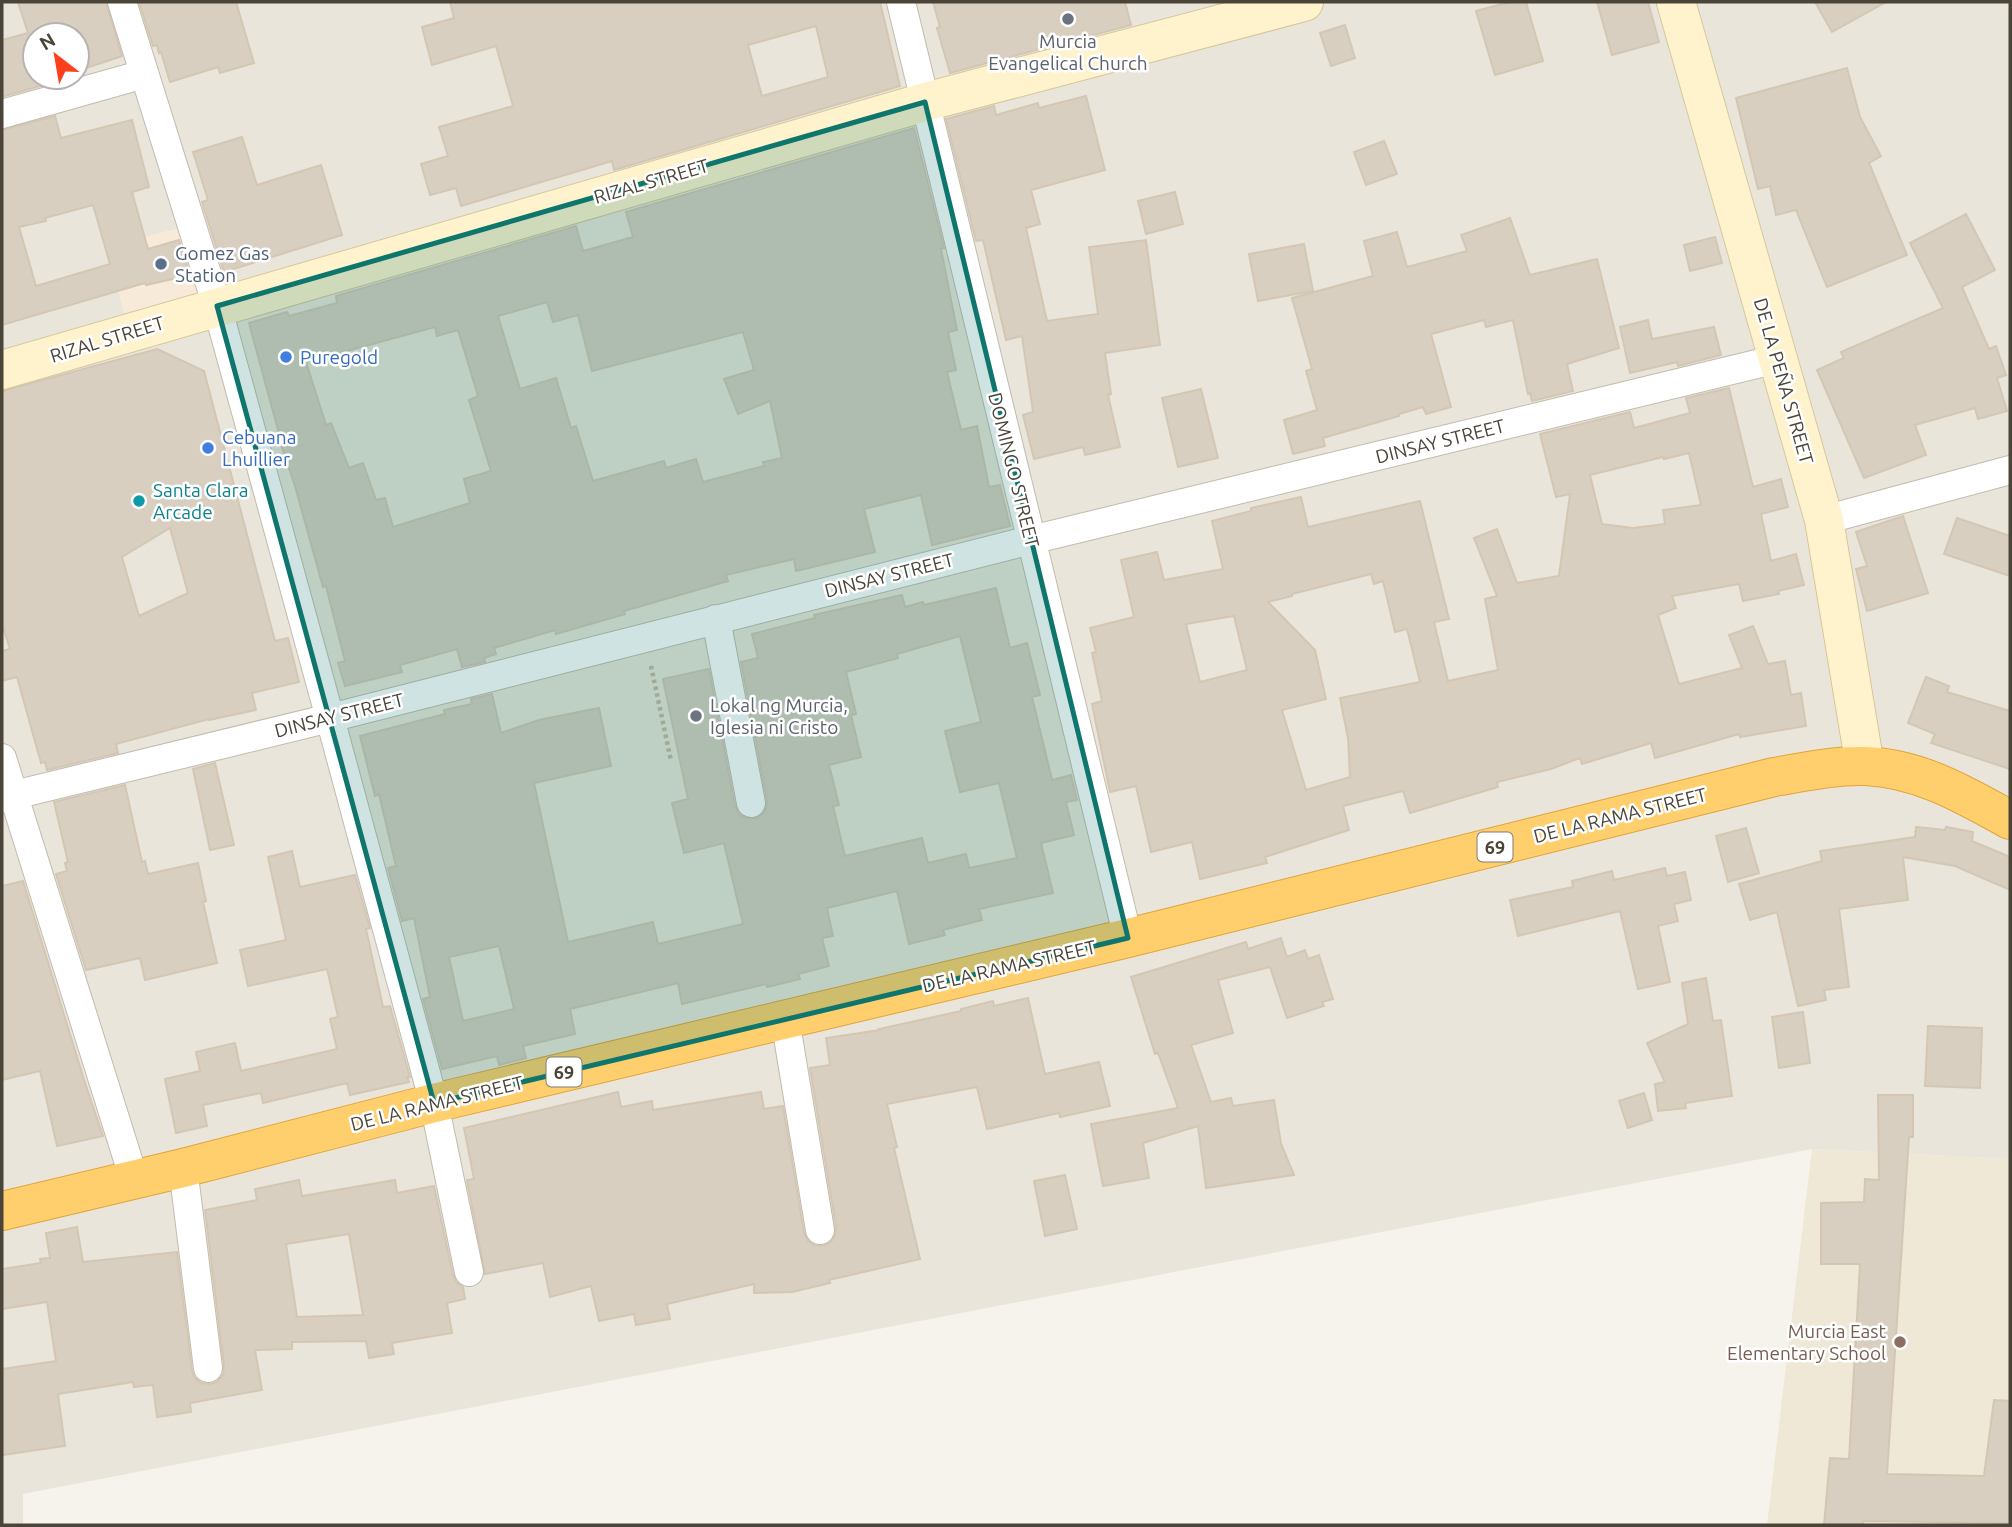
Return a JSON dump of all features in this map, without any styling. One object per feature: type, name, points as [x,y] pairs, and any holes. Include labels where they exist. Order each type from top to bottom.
[{"type":"highway","name":"DE LA RAMA STREET","points":[[2,1211],[183,1168],[433,1103],[1128,938],[1774,777],[1821,769],[1865,766],[1901,771],[1961,793],[2010,820]]},
{"type":"street","points":[[122,2],[217,306],[330,718],[433,1103],[469,1272]]},
{"type":"street","name":"DOMINGO STREET","points":[[901,2],[1128,938]]},
{"type":"street","name":"RIZAL STREET","points":[[2,370],[925,102],[1304,2]]},
{"type":"street","name":"DE LA PEÑA STREET","points":[[1676,2],[1824,520],[1865,766]]},
{"type":"street","points":[[2,114],[144,74]]},
{"type":"street","name":"DINSAY STREET","points":[[7,796],[330,718],[1031,540],[1777,359]]},
{"type":"street","points":[[1824,520],[2010,470]]},
{"type":"street","points":[[716,619],[751,803]]},
{"type":"street","points":[[2,758],[7,796],[134,1179]]},
{"type":"street","points":[[785,1019],[820,1230]]},
{"type":"street","points":[[183,1168],[208,1368]]},
{"type":"path","points":[[645,637],[671,761]]},
{"type":"highlighted area","points":[[925,102],[1128,938],[434,1103],[217,306]]},
{"type":"shaded area","points":[[2,2],[2010,2],[2010,1159],[1812,1149],[23,1494],[23,1525],[2,1525]]},
{"type":"shaded area","points":[[182,227],[200,295],[124,313],[107,247]]},
{"type":"shaded area","name":"Murcia East Elementary School","points":[[1812,1149],[2010,1159],[2010,1525],[1767,1525]]},
{"type":"building","points":[[18,2],[106,2],[122,56],[91,66],[91,21],[24,21]]},
{"type":"building","points":[[139,2],[236,2],[254,63],[220,73],[218,67],[170,82],[161,52],[159,53],[157,45],[153,46]]},
{"type":"building","points":[[450,2],[880,2],[900,86],[614,170],[612,161],[461,206],[456,188],[430,195],[421,164],[448,156],[439,127],[513,106],[496,46],[432,65],[422,27],[454,18]],"holes":[[[816,26],[828,77],[762,96],[748,45]]]},
{"type":"building","points":[[933,2],[1125,2],[1131,25],[950,73],[937,28],[940,27]]},
{"type":"building","points":[[1510,2],[1526,2],[1543,61],[1495,75],[1476,11]]},
{"type":"building","points":[[1597,2],[1648,2],[1659,42],[1612,55]]},
{"type":"building","points":[[1815,2],[1886,2],[1832,32]]},
{"type":"building","points":[[1345,25],[1355,58],[1331,66],[1320,33]]},
{"type":"building","points":[[21,35],[23,91],[2,97],[2,40]]},
{"type":"building","points":[[1847,68],[1860,117],[1881,156],[1869,163],[1907,255],[1827,287],[1796,210],[1776,215],[1770,186],[1758,189],[1736,98]]},
{"type":"building","points":[[1086,96],[1105,170],[1031,190],[1040,224],[1026,228],[1047,321],[1098,314],[1089,247],[1146,240],[1160,345],[1105,353],[1111,394],[1108,395],[1120,447],[1085,455],[1083,447],[1034,459],[1023,415],[1033,412],[1022,336],[1006,340],[983,240],[976,241],[946,119],[994,106],[996,115],[1038,103],[1039,108]]},
{"type":"building","points":[[55,116],[61,138],[132,120],[149,187],[132,192],[148,249],[179,240],[190,275],[146,285],[145,283],[2,325],[2,130]],"holes":[[[93,205],[110,264],[36,286],[19,227]]]},
{"type":"building","points":[[914,128],[944,248],[941,249],[957,330],[948,332],[956,370],[947,372],[961,430],[977,426],[989,487],[1000,485],[1010,526],[932,545],[921,495],[864,509],[875,552],[796,571],[794,559],[726,575],[728,581],[624,611],[625,614],[494,648],[496,654],[484,658],[485,662],[462,667],[457,649],[400,665],[402,672],[345,686],[338,663],[345,661],[326,586],[323,587],[280,442],[249,323],[287,312],[289,316],[337,303],[336,296],[576,226],[583,251],[633,237],[626,212]],"holes":[[[547,302],[553,322],[578,315],[592,371],[743,332],[754,370],[724,379],[738,414],[770,401],[782,458],[763,462],[764,466],[703,482],[696,459],[666,468],[664,461],[593,481],[576,426],[571,428],[556,378],[520,389],[498,316]],[[435,327],[437,336],[458,330],[478,396],[469,400],[491,471],[464,479],[470,503],[393,527],[385,498],[376,500],[363,463],[349,468],[331,423],[326,425],[306,362]]]},
{"type":"building","points":[[242,137],[257,185],[321,165],[342,235],[224,272],[202,202],[208,200],[193,152]]},
{"type":"building","points":[[1384,141],[1397,174],[1366,185],[1354,152]]},
{"type":"building","points":[[1175,192],[1183,224],[1146,234],[1138,201]]},
{"type":"building","points":[[1966,214],[1995,270],[1962,287],[1989,349],[1996,346],[2006,375],[1997,378],[2007,411],[1978,419],[1975,408],[1915,425],[1926,455],[1864,478],[1817,370],[1844,358],[1841,352],[1943,308],[1910,243]]},
{"type":"building","points":[[1510,218],[1530,275],[1597,259],[1619,348],[1567,364],[1573,391],[1532,401],[1530,393],[1528,394],[1513,320],[1486,327],[1484,320],[1431,334],[1451,407],[1426,414],[1423,407],[1399,414],[1323,438],[1325,446],[1293,454],[1284,420],[1317,410],[1306,371],[1312,369],[1292,298],[1373,276],[1364,241],[1397,232],[1407,267],[1467,251],[1461,235]]},
{"type":"building","points":[[1715,237],[1722,263],[1690,271],[1684,245]]},
{"type":"building","points":[[1304,244],[1313,291],[1258,301],[1249,254]]},
{"type":"building","points":[[1648,320],[1652,339],[1714,327],[1721,355],[1678,366],[1677,362],[1630,373],[1620,327]]},
{"type":"building","points":[[157,349],[204,371],[275,641],[288,638],[299,682],[252,693],[256,710],[209,719],[116,744],[118,753],[47,770],[45,762],[41,763],[17,677],[2,681],[2,651],[10,649],[2,624],[2,391]],"holes":[[[170,528],[188,593],[139,616],[122,557]]]},
{"type":"building","points":[[1729,388],[1753,487],[1781,479],[1788,507],[1761,514],[1771,561],[1796,554],[1804,585],[1778,591],[1779,594],[1743,601],[1739,584],[1672,596],[1676,608],[1658,615],[1679,684],[1742,668],[1729,635],[1753,626],[1768,664],[1785,661],[1791,695],[1801,693],[1806,726],[1740,737],[1739,734],[1655,758],[1651,743],[1582,764],[1580,758],[1551,769],[1497,782],[1498,787],[1410,813],[1403,791],[1343,806],[1349,830],[1265,857],[1267,863],[1200,879],[1192,842],[1151,852],[1136,786],[1110,792],[1092,704],[1102,701],[1090,628],[1134,617],[1121,560],[1157,552],[1164,580],[1223,569],[1212,521],[1251,511],[1251,508],[1301,497],[1308,527],[1420,501],[1449,619],[1434,622],[1448,681],[1498,670],[1485,599],[1497,596],[1474,538],[1497,529],[1517,583],[1559,576],[1570,494],[1556,497],[1540,434],[1630,412],[1634,428],[1690,413],[1686,398]],"holes":[[[1689,453],[1701,505],[1663,510],[1665,524],[1633,528],[1602,524],[1590,475]],[[1371,574],[1374,584],[1383,581],[1395,632],[1407,629],[1420,682],[1340,698],[1348,738],[1350,777],[1306,790],[1282,710],[1326,699],[1315,650],[1268,602]],[[1234,616],[1247,670],[1200,682],[1186,624]]]},
{"type":"building","points":[[1201,389],[1218,458],[1178,467],[1162,398]]},
{"type":"building","points":[[1903,516],[1928,593],[1867,611],[1856,569],[1867,566],[1856,532]]},
{"type":"building","points":[[1957,518],[2010,536],[2010,576],[1944,554]]},
{"type":"building","points":[[996,588],[1010,648],[1027,643],[1040,695],[1032,697],[1052,780],[1071,775],[1077,800],[1066,802],[1074,835],[1041,843],[1053,893],[979,909],[982,920],[943,930],[945,935],[909,944],[897,891],[827,908],[833,936],[822,938],[829,966],[798,974],[800,979],[767,987],[766,984],[682,1004],[678,983],[570,1009],[575,1034],[523,1046],[526,1058],[499,1065],[497,1056],[442,1069],[423,999],[430,997],[414,918],[402,921],[388,868],[396,866],[379,794],[375,796],[360,736],[445,714],[444,710],[472,704],[471,699],[492,694],[501,733],[539,720],[599,708],[611,766],[534,783],[568,942],[653,922],[658,944],[743,924],[724,843],[684,853],[672,803],[688,799],[663,679],[709,669],[735,806],[738,813],[745,818],[755,819],[766,809],[767,801],[741,662],[758,658],[752,634],[815,618],[814,615],[902,595],[905,607],[923,602],[924,605]],"holes":[[[960,636],[981,722],[945,731],[960,792],[999,783],[1017,858],[969,868],[966,854],[928,863],[922,838],[845,856],[833,806],[839,805],[829,765],[861,757],[851,715],[856,714],[846,672],[898,658],[897,654]],[[499,946],[514,1009],[463,1021],[449,957]]]},
{"type":"building","points":[[1926,677],[1949,686],[1947,692],[2010,711],[2010,769],[1931,743],[1935,734],[1908,723]]},
{"type":"building","points":[[215,763],[234,845],[210,850],[193,769]]},
{"type":"building","points":[[125,785],[142,862],[145,861],[148,874],[198,863],[206,901],[203,902],[217,963],[145,980],[140,958],[86,970],[56,874],[67,871],[65,863],[68,862],[54,802]]},
{"type":"building","points":[[1916,827],[1945,830],[1946,827],[1973,832],[1972,841],[2010,857],[2010,890],[1955,866],[1903,857],[1908,900],[1839,909],[1849,987],[1824,990],[1826,1000],[1798,1006],[1777,912],[1750,920],[1739,884],[1822,861],[1820,851],[1915,837]]},
{"type":"building","points":[[1746,828],[1759,873],[1728,882],[1716,836]]},
{"type":"building","points":[[292,851],[300,887],[355,875],[370,928],[366,929],[383,1007],[390,1006],[410,1077],[407,1077],[409,1082],[350,1095],[347,1083],[263,1103],[261,1093],[203,1105],[207,1126],[176,1133],[165,1079],[200,1071],[196,1052],[235,1043],[241,1071],[337,1049],[330,1019],[338,1017],[327,969],[248,986],[240,950],[286,940],[268,857]]},
{"type":"building","points":[[1665,868],[1667,876],[1685,872],[1691,900],[1674,904],[1678,921],[1658,926],[1670,982],[1638,989],[1620,911],[1518,936],[1510,900],[1573,887],[1572,881],[1612,871],[1614,880]]},
{"type":"building","points":[[23,881],[103,1136],[57,1146],[40,1071],[2,1080],[2,886]]},
{"type":"building","points":[[1281,938],[1287,957],[1305,950],[1308,959],[1319,955],[1333,999],[1322,1002],[1324,1006],[1287,1018],[1270,967],[1218,980],[1233,1033],[1191,1045],[1211,1102],[1231,1098],[1233,1106],[1274,1100],[1281,1144],[1294,1175],[1206,1188],[1198,1126],[1143,1143],[1149,1178],[1103,1186],[1091,1124],[1178,1108],[1158,1053],[1155,1054],[1131,977],[1246,942],[1248,949]]},
{"type":"building","points":[[1706,978],[1713,1021],[1721,1020],[1732,1096],[1685,1103],[1686,1108],[1658,1111],[1655,1084],[1665,1082],[1647,1043],[1688,1024],[1682,983]]},
{"type":"building","points":[[1028,998],[1045,1074],[1099,1062],[1110,1106],[1060,1117],[1059,1113],[987,1129],[977,1087],[887,1104],[897,1147],[894,1148],[920,1259],[829,1280],[830,1283],[792,1292],[754,1293],[754,1284],[667,1304],[670,1319],[636,1325],[634,1314],[599,1321],[591,1286],[550,1297],[543,1263],[485,1274],[467,1180],[474,1179],[464,1128],[618,1092],[621,1107],[652,1101],[653,1110],[761,1092],[764,1109],[783,1106],[804,1233],[808,1241],[823,1246],[831,1242],[836,1227],[810,1068],[830,1065],[826,1038],[880,1030],[993,1001],[994,1006]]},
{"type":"building","points":[[1803,1012],[1810,1063],[1779,1068],[1772,1017]]},
{"type":"building","points":[[1928,1026],[1982,1028],[1980,1088],[1925,1086]]},
{"type":"building","points":[[1644,1093],[1652,1120],[1628,1128],[1619,1101]]},
{"type":"building","points":[[1878,1095],[1913,1095],[1913,1137],[1909,1137],[1887,1474],[1984,1476],[1994,1400],[2010,1401],[2010,1523],[1863,1521],[1863,1525],[1824,1525],[1830,1458],[1849,1459],[1860,1264],[1821,1264],[1821,1203],[1864,1202],[1865,1179],[1879,1180]]},
{"type":"building","points":[[1065,1175],[1077,1229],[1045,1236],[1034,1181]]},
{"type":"building","points":[[299,1180],[302,1196],[395,1180],[397,1193],[434,1186],[453,1275],[456,1282],[463,1287],[465,1299],[447,1303],[452,1333],[392,1343],[394,1354],[369,1358],[366,1341],[292,1342],[292,1349],[255,1350],[262,1390],[190,1403],[191,1412],[157,1417],[153,1385],[134,1387],[133,1382],[58,1394],[65,1446],[2,1455],[2,1369],[56,1361],[47,1302],[2,1309],[2,1269],[41,1263],[40,1259],[50,1258],[46,1233],[77,1227],[83,1262],[177,1252],[192,1370],[194,1377],[201,1383],[211,1384],[223,1375],[224,1366],[205,1210],[257,1200],[255,1189]],"holes":[[[349,1234],[363,1315],[297,1317],[286,1244]]]},
{"type":"place","name":"Murcia Evangelical Church","points":[[1068,19]]},
{"type":"place","name":"Gomez Gas Station","points":[[161,264]]},
{"type":"place","name":"Puregold","points":[[286,357]]},
{"type":"place","name":"Cebuana Lhuillier","points":[[208,448]]},
{"type":"place","name":"Santa Clara Arcade","points":[[139,501]]},
{"type":"place","name":"Lokal ng Murcia, Iglesia ni Cristo","points":[[696,716]]},
{"type":"place","name":"Murcia East Elementary School","points":[[1900,1342]]}]
